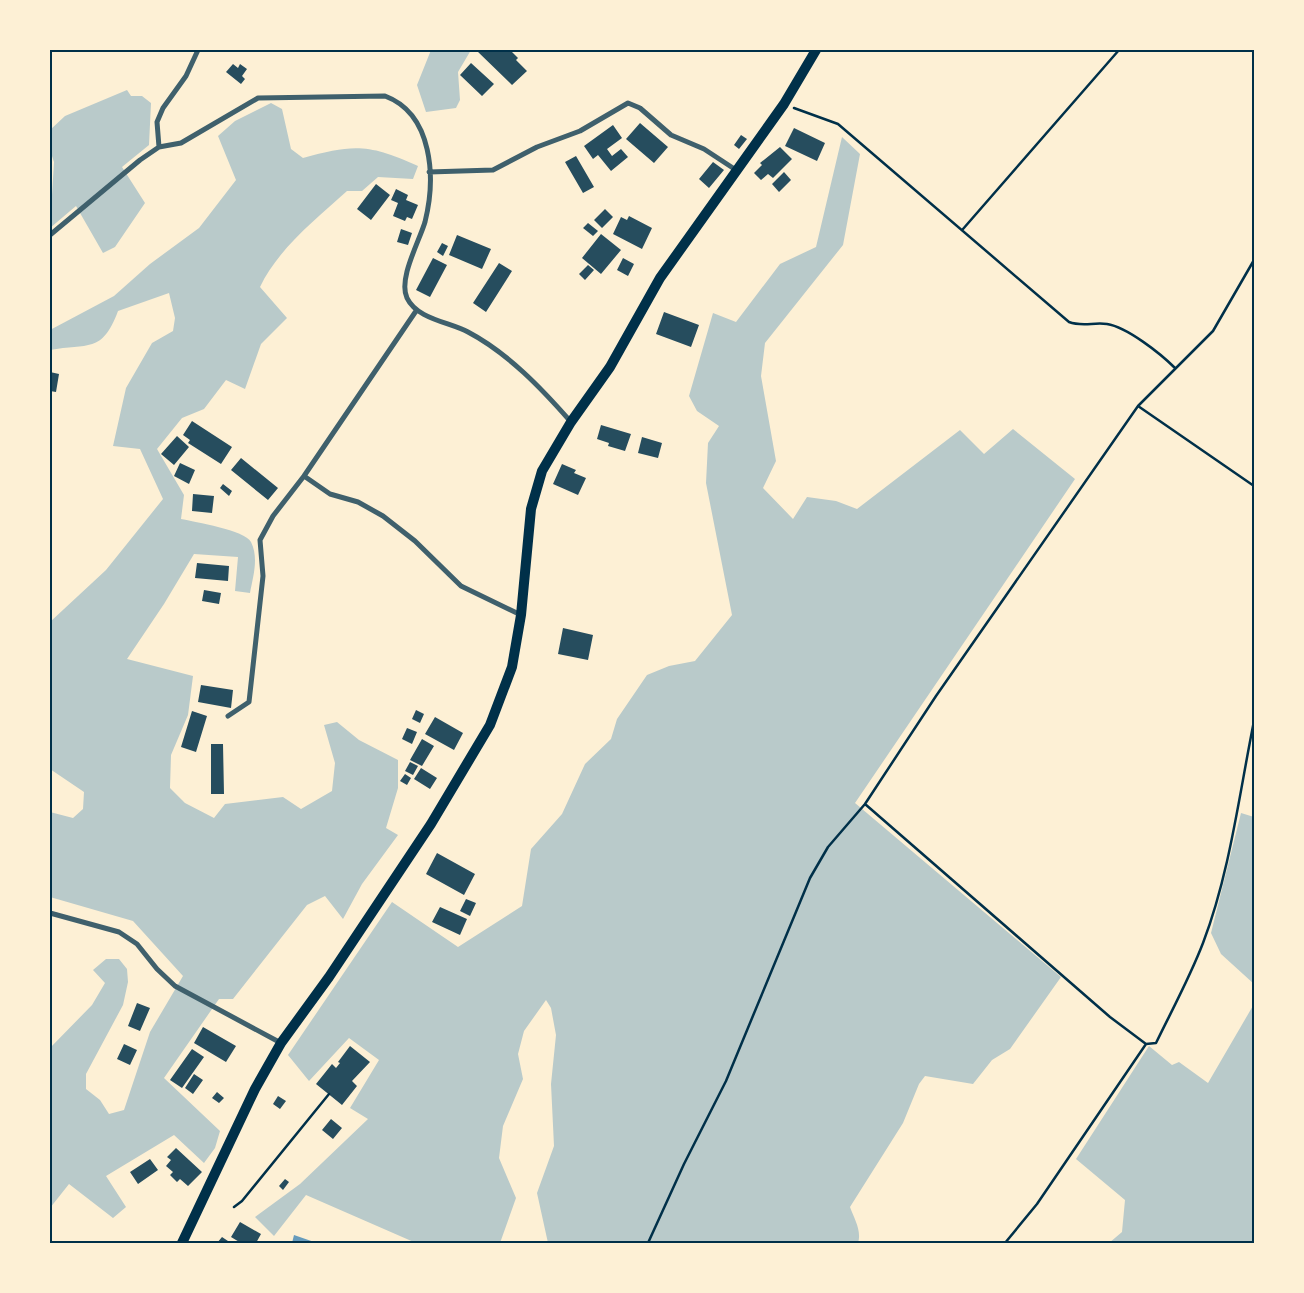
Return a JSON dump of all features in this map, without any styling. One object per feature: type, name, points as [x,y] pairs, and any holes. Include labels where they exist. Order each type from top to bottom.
[{"type":"main road","points":[[182,1243],[251,1098],[281,1043],[329,977],[431,824],[490,725],[512,667],[521,615],[532,509],[542,471],[571,422],[610,366],[660,278],[784,104],[816,50]]},
{"type":"street","points":[[159,147],[157,122],[186,76],[198,50]]},
{"type":"street","points":[[50,235],[140,160],[159,147],[181,143],[258,98],[385,96],[398,101],[420,125],[426,142],[429,172],[425,221],[404,281],[406,297],[416,311],[467,332],[492,346],[550,399],[571,422]]},
{"type":"street","points":[[429,172],[493,170],[537,147],[580,131],[628,104],[640,108],[671,135],[704,149],[737,171]]},
{"type":"street","points":[[228,716],[249,702],[262,576],[260,540],[273,516],[304,476],[416,311]]},
{"type":"street","points":[[304,476],[330,494],[358,502],[383,516],[415,541],[461,586],[521,615]]},
{"type":"street","points":[[50,912],[119,932],[137,944],[157,969],[175,986],[281,1043]]},
{"type":"path","points":[[963,229],[1119,50]]},
{"type":"path","points":[[784,104],[838,124],[963,229],[1069,322],[1083,325],[1110,324],[1121,329],[1175,368]]},
{"type":"path","points":[[648,1243],[684,1164],[726,1081],[810,878],[828,847],[865,804],[936,696],[1138,406],[1175,368],[1186,360],[1212,331],[1254,260]]},
{"type":"path","points":[[1138,406],[1254,486]]},
{"type":"path","points":[[1005,1243],[1037,1204],[1146,1044],[1156,1042],[1203,943],[1231,844],[1254,721]]},
{"type":"path","points":[[865,804],[1110,1017],[1146,1044]]},
{"type":"path","points":[[234,1207],[242,1201],[329,1094]]},
{"type":"shaded area","points":[[431,50],[471,50],[458,72],[460,100],[456,108],[426,112],[417,85]]},
{"type":"shaded area","points":[[127,90],[131,96],[142,96],[151,103],[149,145],[122,167],[145,203],[115,247],[103,253],[76,206],[50,228],[54,162],[50,150],[50,130],[65,116]]},
{"type":"shaded area","points":[[271,103],[282,109],[291,149],[303,158],[336,150],[361,148],[387,154],[418,166],[413,179],[378,177],[362,191],[347,191],[287,247],[260,287],[287,318],[261,344],[245,389],[226,380],[204,409],[182,418],[157,449],[184,495],[181,519],[230,530],[247,538],[251,542],[255,554],[254,574],[250,593],[235,591],[238,557],[194,554],[164,604],[127,659],[193,676],[188,715],[171,755],[170,788],[185,803],[214,818],[225,804],[283,797],[301,809],[332,791],[335,763],[324,725],[337,722],[359,740],[398,760],[398,788],[386,828],[398,835],[362,884],[343,919],[325,896],[307,905],[233,999],[219,999],[164,1078],[220,1131],[215,1148],[204,1163],[174,1135],[106,1176],[126,1207],[113,1218],[69,1184],[50,1208],[50,1048],[92,1005],[105,983],[93,970],[106,959],[119,959],[127,969],[128,982],[123,1005],[86,1074],[86,1089],[100,1100],[109,1114],[124,1110],[150,1032],[183,976],[133,921],[50,897],[50,812],[73,818],[83,809],[84,792],[50,769],[50,622],[106,570],[163,499],[140,449],[113,446],[126,388],[152,343],[173,331],[175,318],[169,293],[118,311],[106,334],[92,344],[50,350],[50,330],[114,296],[150,264],[199,228],[236,180],[218,136],[235,121]]},
{"type":"shaded area","points":[[842,137],[860,154],[843,245],[765,343],[761,376],[776,461],[763,488],[793,519],[807,497],[836,501],[857,509],[960,430],[984,454],[1013,429],[1075,479],[855,803],[1061,977],[1010,1049],[992,1060],[973,1084],[925,1076],[919,1084],[903,1123],[850,1207],[858,1229],[858,1243],[548,1243],[537,1193],[554,1146],[551,1084],[556,1035],[551,1008],[546,1000],[524,1031],[518,1054],[523,1079],[503,1126],[499,1158],[516,1198],[500,1243],[416,1243],[306,1195],[274,1236],[255,1217],[300,1184],[368,1119],[350,1108],[379,1060],[349,1038],[309,1081],[288,1055],[392,902],[458,947],[522,906],[531,849],[562,814],[585,764],[611,739],[617,719],[647,675],[669,666],[695,661],[732,615],[706,483],[708,443],[719,426],[697,411],[689,396],[713,313],[736,322],[780,264],[816,247]]},
{"type":"shaded area","points":[[1241,813],[1254,817],[1254,984],[1221,954],[1211,933]]},
{"type":"shaded area","points":[[1254,1004],[1254,1243],[1109,1243],[1122,1232],[1125,1200],[1076,1159],[1149,1046],[1172,1065],[1179,1062],[1208,1083]]},
{"type":"water","points":[[294,1235],[317,1243],[292,1243]]},
{"type":"building","points":[[476,50],[510,50],[518,58],[516,60],[527,71],[512,85]]},
{"type":"building","points":[[471,63],[494,84],[482,96],[460,75]]},
{"type":"building","points":[[233,64],[238,68],[240,64],[247,69],[242,76],[245,79],[241,84],[226,72]]},
{"type":"building","points":[[640,123],[668,147],[654,163],[626,139]]},
{"type":"building","points":[[613,125],[622,138],[607,149],[612,156],[621,149],[628,157],[611,171],[598,155],[593,159],[584,146]]},
{"type":"building","points":[[794,128],[825,143],[817,161],[785,146]]},
{"type":"building","points":[[741,135],[747,139],[739,149],[734,145]]},
{"type":"building","points":[[780,147],[792,159],[773,178],[768,174],[761,180],[754,173],[762,165],[760,163]]},
{"type":"building","points":[[576,156],[594,187],[583,193],[565,162]]},
{"type":"building","points":[[713,162],[724,170],[709,188],[699,179]]},
{"type":"building","points":[[784,172],[791,180],[779,192],[772,184]]},
{"type":"building","points":[[376,184],[390,195],[371,220],[357,209]]},
{"type":"building","points":[[396,189],[408,195],[406,200],[418,205],[412,219],[407,217],[405,221],[393,216],[398,203],[391,200]]},
{"type":"building","points":[[605,209],[613,217],[602,228],[594,220]]},
{"type":"building","points":[[629,216],[652,228],[642,249],[613,234],[621,217],[627,220]]},
{"type":"building","points":[[588,223],[598,231],[593,236],[583,228]]},
{"type":"building","points":[[401,229],[412,233],[408,245],[397,242]]},
{"type":"building","points":[[601,234],[621,250],[601,274],[582,258]]},
{"type":"building","points":[[457,235],[491,249],[482,269],[449,255]]},
{"type":"building","points":[[442,243],[448,246],[443,256],[437,252]]},
{"type":"building","points":[[433,258],[447,265],[430,297],[416,290]]},
{"type":"building","points":[[623,258],[634,264],[628,276],[617,270]]},
{"type":"building","points":[[499,263],[512,271],[486,312],[473,303]]},
{"type":"building","points":[[588,265],[594,270],[585,280],[579,274]]},
{"type":"building","points":[[664,312],[699,325],[691,347],[656,334]]},
{"type":"building","points":[[50,372],[59,374],[56,392],[50,391]]},
{"type":"building","points":[[192,421],[232,447],[221,464],[188,443],[190,440],[183,435]]},
{"type":"building","points":[[601,425],[631,434],[625,451],[608,446],[609,443],[597,439]]},
{"type":"building","points":[[177,436],[189,447],[174,465],[161,454]]},
{"type":"building","points":[[642,437],[662,443],[658,458],[638,453]]},
{"type":"building","points":[[241,458],[278,488],[268,500],[231,470]]},
{"type":"building","points":[[180,463],[195,470],[189,484],[174,476]]},
{"type":"building","points":[[562,464],[576,470],[574,473],[586,478],[578,495],[553,484]]},
{"type":"building","points":[[223,484],[232,491],[229,496],[220,488]]},
{"type":"building","points":[[193,494],[214,496],[212,513],[192,511]]},
{"type":"building","points":[[197,563],[229,566],[228,581],[195,578]]},
{"type":"building","points":[[204,590],[221,593],[219,604],[202,601]]},
{"type":"building","points":[[563,628],[593,635],[588,660],[558,654]]},
{"type":"building","points":[[201,685],[233,690],[231,708],[198,702]]},
{"type":"building","points":[[416,710],[424,714],[420,723],[412,719]]},
{"type":"building","points":[[192,711],[207,716],[196,752],[181,747]]},
{"type":"building","points":[[435,717],[463,733],[454,750],[425,734]]},
{"type":"building","points":[[407,728],[417,732],[412,744],[402,739]]},
{"type":"building","points":[[422,739],[434,746],[422,766],[410,760]]},
{"type":"building","points":[[211,744],[223,744],[224,794],[211,794]]},
{"type":"building","points":[[410,762],[418,766],[413,775],[405,771]]},
{"type":"building","points":[[421,768],[437,778],[430,789],[414,779]]},
{"type":"building","points":[[405,774],[411,778],[407,785],[400,781]]},
{"type":"building","points":[[437,853],[475,874],[464,895],[426,874]]},
{"type":"building","points":[[466,899],[476,903],[470,916],[460,911]]},
{"type":"building","points":[[440,907],[467,919],[460,935],[432,922]]},
{"type":"building","points":[[137,1003],[150,1008],[140,1031],[128,1026]]},
{"type":"building","points":[[203,1027],[236,1046],[226,1062],[194,1043]]},
{"type":"building","points":[[124,1044],[137,1050],[130,1065],[117,1059]]},
{"type":"building","points":[[350,1046],[370,1062],[352,1081],[357,1086],[342,1105],[316,1084],[332,1064],[336,1068],[340,1063],[338,1062]]},
{"type":"building","points":[[192,1049],[204,1057],[182,1088],[170,1080]]},
{"type":"building","points":[[194,1074],[203,1080],[193,1094],[185,1088]]},
{"type":"building","points":[[217,1092],[224,1098],[219,1103],[212,1098]]},
{"type":"building","points":[[278,1096],[286,1101],[280,1109],[273,1104]]},
{"type":"building","points":[[331,1119],[342,1128],[333,1139],[322,1130]]},
{"type":"building","points":[[176,1148],[202,1172],[188,1186],[180,1179],[177,1182],[170,1175],[173,1172],[166,1166],[171,1160],[167,1157]]},
{"type":"building","points":[[150,1159],[158,1170],[138,1184],[130,1172]]},
{"type":"building","points":[[285,1179],[289,1182],[283,1190],[279,1186]]},
{"type":"building","points":[[240,1222],[261,1234],[256,1243],[241,1243],[231,1237]]},
{"type":"building","points":[[222,1237],[231,1243],[217,1243]]}]
